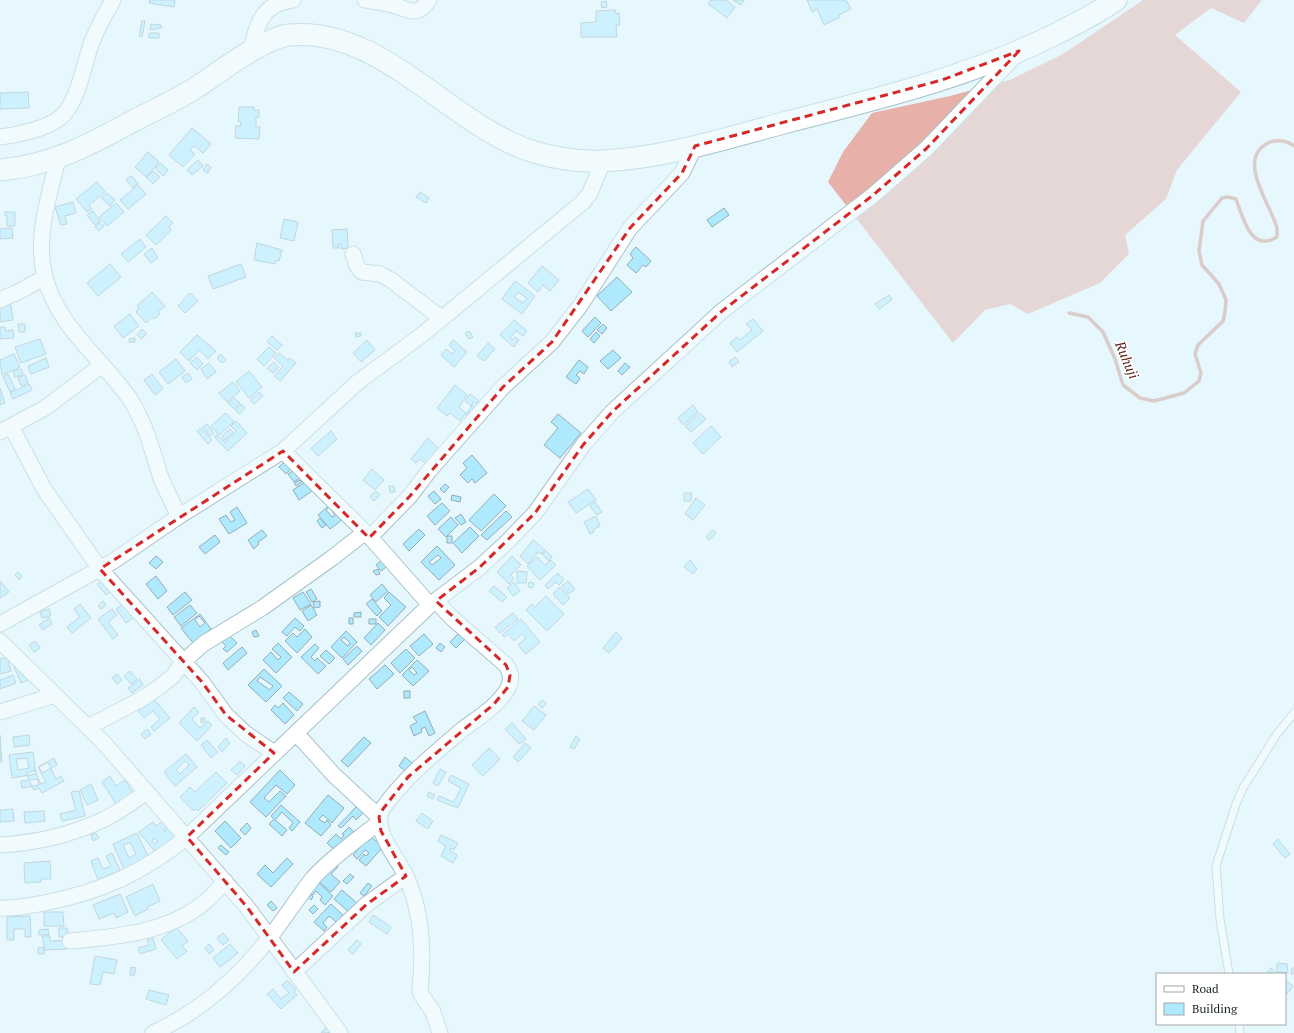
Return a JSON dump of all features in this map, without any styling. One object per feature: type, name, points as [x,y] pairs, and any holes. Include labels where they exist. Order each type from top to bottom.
[{"type":"main road","points":[[0,170],[58,159],[96,142],[190,91],[250,52],[285,36],[314,35],[364,50],[380,58],[489,133],[531,151],[558,157],[603,161],[650,156],[695,146],[942,80],[1019,51],[1075,25],[1116,0]]},
{"type":"street","points":[[0,137],[19,134],[34,129],[54,121],[63,114],[72,98],[92,44],[113,0]]},
{"type":"street","points":[[250,52],[258,24],[264,13],[275,4],[293,0]]},
{"type":"street","points":[[365,0],[394,5],[414,12],[422,9],[429,0]]},
{"type":"street","points":[[0,908],[35,905],[94,891],[147,867],[187,838],[274,753],[433,603],[480,566],[535,514],[583,445],[612,412],[722,311],[872,196],[926,149],[1019,51]]},
{"type":"street","points":[[88,727],[140,700],[158,688],[178,671],[183,662],[203,644],[262,608],[367,535],[410,496],[428,471],[503,388],[552,342],[576,312],[630,228],[682,173],[695,146]]},
{"type":"street","points":[[58,159],[43,223],[43,258],[45,276],[66,323],[130,400],[145,426],[162,480],[178,517]]},
{"type":"street","points":[[0,624],[100,569],[178,517],[283,451],[358,382],[525,252],[583,202],[590,193],[603,161]]},
{"type":"street","points":[[353,254],[357,266],[362,272],[380,274],[391,280],[441,318]]},
{"type":"street","points":[[0,300],[22,290],[45,276]]},
{"type":"street","points":[[102,365],[45,408],[6,429],[44,489],[100,569],[183,662],[230,719],[274,753]]},
{"type":"street","points":[[153,1033],[176,1022],[203,1003],[238,973],[269,938],[298,898],[323,868],[379,820],[383,809],[408,777],[494,704],[506,691],[510,683],[510,673],[506,665],[433,603],[283,451]]},
{"type":"street","points":[[0,641],[88,727],[248,907],[269,938],[340,1033]]},
{"type":"street","points":[[0,712],[55,695]]},
{"type":"street","points":[[296,733],[379,820],[406,876],[418,906],[420,921],[421,994],[433,1012],[440,1033]]},
{"type":"street","points":[[0,845],[17,844],[63,835],[105,818],[147,792]]},
{"type":"street","points":[[294,972],[366,904],[406,876]]},
{"type":"street","points":[[70,941],[133,933],[166,924],[188,914],[206,901],[225,881]]},
{"type":"lane","points":[[1229,973],[1220,919],[1216,866],[1236,804],[1243,788],[1277,734],[1294,713]]},
{"type":"highlighted area","points":[[1019,51],[926,149],[872,196],[722,311],[612,412],[583,445],[535,513],[480,567],[436,601],[506,665],[510,675],[508,687],[494,704],[408,777],[383,809],[379,817],[381,831],[406,876],[367,904],[294,972],[247,907],[187,837],[274,753],[226,715],[202,682],[100,569],[283,451],[369,538],[410,496],[503,387],[552,342],[630,228],[682,173],[695,146],[942,80]]},
{"type":"shaded area","points":[[1143,0],[1262,0],[1244,23],[1211,8],[1175,35],[1241,92],[1177,170],[1166,199],[1125,235],[1129,254],[1100,283],[1028,314],[1010,304],[985,310],[953,343],[828,182],[843,152],[872,113],[950,96],[1010,80],[1063,54]]},
{"type":"building","points":[[150,0],[175,0],[174,7],[149,3]]},
{"type":"building","points":[[711,0],[726,0],[735,7],[727,18],[708,4]]},
{"type":"building","points":[[733,0],[744,0],[741,5]]},
{"type":"building","points":[[807,0],[846,0],[851,9],[839,15],[840,17],[824,25],[817,9],[812,12]]},
{"type":"building","points":[[606,1],[607,7],[602,8],[601,2]]},
{"type":"building","points":[[615,10],[616,14],[619,13],[620,25],[616,25],[617,37],[581,37],[581,23],[596,22],[596,11]]},
{"type":"building","points":[[142,21],[145,21],[142,37],[139,36]]},
{"type":"building","points":[[151,24],[161,25],[161,28],[150,30]]},
{"type":"building","points":[[149,33],[159,33],[159,38],[149,38]]},
{"type":"building","points":[[28,92],[29,108],[0,109],[0,93]]},
{"type":"building","points":[[239,107],[254,107],[254,110],[259,110],[259,117],[256,117],[256,127],[260,127],[259,139],[235,138],[236,126],[240,126],[241,122],[238,121]]},
{"type":"building","points":[[192,128],[211,144],[203,153],[194,146],[190,150],[195,154],[183,167],[169,155]]},
{"type":"building","points":[[148,152],[159,162],[146,177],[135,167]]},
{"type":"building","points":[[198,160],[203,166],[192,175],[187,170]]},
{"type":"building","points":[[161,163],[168,170],[163,176],[155,168]]},
{"type":"building","points":[[207,164],[211,167],[208,173],[203,170]]},
{"type":"building","points":[[153,171],[160,177],[153,184],[146,177]]},
{"type":"building","points":[[131,176],[138,183],[133,188],[126,180]]},
{"type":"building","points":[[97,182],[105,192],[89,205],[92,209],[87,212],[76,199]]},
{"type":"building","points":[[138,185],[146,194],[128,209],[120,200]]},
{"type":"building","points":[[420,192],[429,198],[426,203],[416,197]]},
{"type":"building","points":[[107,193],[115,200],[110,206],[101,198]]},
{"type":"building","points":[[73,202],[76,213],[65,216],[67,224],[61,225],[55,207]]},
{"type":"building","points":[[116,203],[124,212],[107,226],[99,217]]},
{"type":"building","points":[[724,208],[729,215],[712,227],[707,220]]},
{"type":"building","points":[[93,211],[100,221],[95,225],[87,215]]},
{"type":"building","points":[[5,212],[15,212],[15,226],[7,226],[7,216],[5,216]]},
{"type":"building","points":[[166,216],[173,223],[169,227],[171,230],[156,245],[146,235]]},
{"type":"building","points":[[284,219],[298,222],[294,241],[280,238]]},
{"type":"building","points":[[100,222],[104,226],[99,231],[95,227]]},
{"type":"building","points":[[12,228],[13,238],[0,239],[0,229]]},
{"type":"building","points":[[347,229],[348,248],[341,249],[341,244],[338,244],[339,248],[333,248],[332,230]]},
{"type":"building","points":[[140,239],[146,247],[128,262],[121,254]]},
{"type":"building","points":[[257,243],[282,250],[279,261],[276,260],[275,264],[254,260]]},
{"type":"building","points":[[636,247],[651,261],[646,267],[643,265],[636,273],[627,265],[633,258],[630,254]]},
{"type":"building","points":[[152,248],[158,258],[151,263],[144,254]]},
{"type":"building","points":[[110,264],[121,277],[98,296],[87,283]]},
{"type":"building","points":[[241,264],[246,277],[213,289],[208,276]]},
{"type":"building","points":[[542,266],[559,280],[550,291],[543,285],[538,292],[528,283]]},
{"type":"building","points":[[617,277],[632,292],[611,311],[597,296]]},
{"type":"building","points":[[515,281],[535,296],[522,314],[502,299]],"holes":[[[518,292],[527,298],[523,303],[514,297]]]},
{"type":"building","points":[[152,292],[165,306],[158,312],[160,314],[154,319],[152,317],[146,323],[136,312],[139,308],[137,306]]},
{"type":"building","points":[[190,293],[198,301],[185,313],[178,306]]},
{"type":"building","points":[[889,295],[892,300],[879,309],[875,304]]},
{"type":"building","points":[[11,305],[13,320],[0,322],[0,307]]},
{"type":"building","points":[[130,314],[139,326],[123,338],[114,326]]},
{"type":"building","points":[[595,317],[601,323],[588,337],[582,331]]},
{"type":"building","points":[[753,319],[763,331],[737,352],[730,343],[737,337],[740,340],[752,330],[746,324]]},
{"type":"building","points":[[514,320],[527,331],[523,336],[516,331],[510,338],[512,340],[515,337],[519,340],[514,347],[500,335]]},
{"type":"building","points":[[18,324],[25,324],[25,332],[19,332]]},
{"type":"building","points":[[603,324],[607,328],[602,334],[597,330]]},
{"type":"building","points":[[0,327],[5,327],[6,331],[13,330],[14,338],[0,339]]},
{"type":"building","points":[[142,329],[147,334],[141,339],[137,334]]},
{"type":"building","points":[[469,331],[473,337],[469,339],[465,333]]},
{"type":"building","points":[[596,332],[600,336],[594,343],[590,339]]},
{"type":"building","points":[[355,333],[361,333],[361,336],[356,337]]},
{"type":"building","points":[[197,335],[216,351],[208,359],[199,350],[189,361],[180,352]]},
{"type":"building","points":[[272,336],[282,345],[277,350],[267,342]]},
{"type":"building","points":[[135,338],[135,342],[129,342],[129,339]]},
{"type":"building","points":[[40,339],[46,354],[21,363],[15,347]]},
{"type":"building","points":[[367,340],[375,350],[361,362],[353,353]]},
{"type":"building","points":[[453,340],[467,352],[454,367],[441,355],[446,349],[452,354],[455,351],[449,345]]},
{"type":"building","points":[[488,343],[495,349],[484,361],[477,356]]},
{"type":"building","points":[[269,347],[276,353],[264,366],[257,359]]},
{"type":"building","points":[[613,350],[621,358],[608,369],[600,361]]},
{"type":"building","points":[[279,353],[288,360],[290,358],[296,363],[280,381],[274,376],[283,366],[274,358]]},
{"type":"building","points":[[14,354],[20,367],[2,375],[0,360]]},
{"type":"building","points":[[221,354],[226,360],[222,363],[217,358]]},
{"type":"building","points":[[197,357],[203,364],[197,370],[190,363]]},
{"type":"building","points":[[735,357],[739,362],[732,367],[729,362]]},
{"type":"building","points":[[46,358],[49,367],[31,374],[28,366]]},
{"type":"building","points":[[176,359],[185,371],[168,384],[159,372]]},
{"type":"building","points":[[579,360],[588,367],[584,374],[580,371],[576,375],[580,378],[576,384],[566,377]]},
{"type":"building","points":[[274,362],[279,367],[273,373],[267,368]]},
{"type":"building","points":[[209,363],[216,372],[207,379],[201,369]]},
{"type":"building","points":[[625,363],[630,367],[622,375],[618,371]]},
{"type":"building","points":[[21,369],[23,374],[15,377],[13,371]]},
{"type":"building","points":[[249,371],[262,387],[249,398],[236,382]]},
{"type":"building","points":[[188,373],[192,379],[186,383],[182,377]]},
{"type":"building","points":[[8,374],[15,389],[10,392],[3,377]]},
{"type":"building","points":[[152,374],[163,389],[155,395],[144,380]]},
{"type":"building","points":[[25,375],[28,383],[21,386],[18,377]]},
{"type":"building","points":[[233,382],[240,391],[227,402],[219,393]]},
{"type":"building","points":[[29,384],[32,390],[13,399],[10,393]]},
{"type":"building","points":[[455,385],[467,395],[459,407],[466,413],[460,421],[450,413],[447,416],[437,408]]},
{"type":"building","points":[[0,388],[5,403],[0,405]]},
{"type":"building","points":[[259,392],[263,396],[254,404],[250,400]]},
{"type":"building","points":[[470,394],[479,401],[477,405],[473,402],[471,406],[465,401]]},
{"type":"building","points":[[234,398],[240,403],[234,409],[228,403]]},
{"type":"building","points":[[241,404],[245,408],[239,414],[235,410]]},
{"type":"building","points":[[472,405],[476,408],[470,418],[466,415]]},
{"type":"building","points":[[693,405],[698,412],[683,425],[678,418]]},
{"type":"building","points":[[226,413],[234,422],[219,435],[211,426]]},
{"type":"building","points":[[700,413],[706,419],[691,432],[685,426]]},
{"type":"building","points":[[558,414],[581,433],[560,458],[544,445],[558,428],[551,422]]},
{"type":"building","points":[[236,421],[247,433],[228,451],[214,437],[217,435],[225,442],[236,431],[231,426]]},
{"type":"building","points":[[207,424],[214,433],[210,436],[203,427]]},
{"type":"building","points":[[711,426],[721,437],[703,454],[693,443]]},
{"type":"building","points":[[201,428],[212,440],[208,444],[197,431]]},
{"type":"building","points":[[230,429],[233,432],[225,440],[222,436]]},
{"type":"building","points":[[331,431],[337,439],[318,456],[311,448]]},
{"type":"building","points":[[428,438],[440,450],[428,465],[420,459],[416,463],[411,459]]},
{"type":"building","points":[[293,453],[300,460],[286,474],[279,467]]},
{"type":"building","points":[[472,455],[487,473],[475,483],[472,479],[468,483],[460,475],[467,468],[463,463]]},
{"type":"building","points":[[304,463],[310,471],[294,482],[288,474]]},
{"type":"building","points":[[372,469],[384,480],[375,490],[363,480]]},
{"type":"building","points":[[316,475],[322,484],[299,500],[293,490]]},
{"type":"building","points":[[300,480],[302,482],[296,486],[294,483]]},
{"type":"building","points":[[445,484],[449,487],[444,493],[440,489]]},
{"type":"building","points":[[389,486],[394,486],[395,492],[390,492]]},
{"type":"building","points":[[588,489],[596,500],[576,513],[568,502]]},
{"type":"building","points":[[376,491],[380,495],[374,501],[370,496]]},
{"type":"building","points":[[434,491],[441,499],[435,504],[428,496]]},
{"type":"building","points":[[684,493],[692,493],[691,501],[684,501]]},
{"type":"building","points":[[494,494],[506,506],[481,531],[469,520]]},
{"type":"building","points":[[452,495],[461,497],[460,502],[451,500]]},
{"type":"building","points":[[696,498],[705,505],[693,520],[685,514]]},
{"type":"building","points":[[334,501],[347,516],[330,529],[318,515]],"holes":[[[329,507],[335,515],[332,517],[326,510]]]},
{"type":"building","points":[[595,502],[602,512],[597,515],[590,506]]},
{"type":"building","points":[[442,503],[450,511],[435,525],[427,516]]},
{"type":"building","points":[[237,507],[247,523],[229,534],[219,519],[226,515],[231,522],[235,520],[230,512]]},
{"type":"building","points":[[506,511],[512,517],[487,540],[481,535]]},
{"type":"building","points":[[461,514],[466,522],[461,525],[455,518]]},
{"type":"building","points":[[596,516],[600,526],[593,530],[594,532],[590,534],[584,522]]},
{"type":"building","points":[[451,517],[458,525],[446,537],[438,529]]},
{"type":"building","points":[[320,518],[326,525],[322,528],[317,521]]},
{"type":"building","points":[[470,527],[479,536],[462,553],[453,543]]},
{"type":"building","points":[[419,529],[425,535],[409,551],[403,544]]},
{"type":"building","points":[[262,530],[267,536],[258,542],[259,544],[254,549],[248,540]]},
{"type":"building","points":[[713,530],[716,533],[709,540],[706,537]]},
{"type":"building","points":[[215,535],[220,542],[205,554],[199,547]]},
{"type":"building","points":[[447,536],[452,536],[452,543],[447,543]]},
{"type":"building","points":[[533,540],[545,550],[541,554],[538,552],[528,564],[520,556]]},
{"type":"building","points":[[437,546],[455,565],[439,580],[421,562]],"holes":[[[438,555],[441,558],[432,565],[429,562]]]},
{"type":"building","points":[[546,551],[552,557],[549,561],[542,554]]},
{"type":"building","points":[[156,556],[163,562],[156,569],[149,563]]},
{"type":"building","points":[[512,556],[521,565],[511,575],[514,579],[509,584],[497,572]]},
{"type":"building","points":[[537,557],[545,565],[551,560],[556,565],[540,580],[527,566]]},
{"type":"building","points":[[383,559],[394,561],[381,571],[376,565]]},
{"type":"building","points":[[690,560],[697,569],[693,574],[684,567]]},
{"type":"building","points":[[378,569],[380,574],[376,575],[373,571]]},
{"type":"building","points":[[517,571],[527,572],[526,583],[517,583]]},
{"type":"building","points":[[18,572],[22,576],[19,580],[15,575]]},
{"type":"building","points":[[558,573],[564,580],[559,585],[556,582],[548,589],[545,585]]},
{"type":"building","points":[[107,576],[116,587],[106,595],[97,584]]},
{"type":"building","points":[[156,576],[167,591],[158,599],[146,584]]},
{"type":"building","points":[[0,581],[9,592],[0,598]]},
{"type":"building","points":[[568,581],[575,589],[569,594],[562,586]]},
{"type":"building","points":[[514,582],[520,591],[513,596],[507,588]]},
{"type":"building","points":[[531,582],[534,585],[531,588],[528,585]]},
{"type":"building","points":[[382,584],[388,591],[376,602],[370,595]]},
{"type":"building","points":[[494,586],[507,597],[502,602],[489,591]]},
{"type":"building","points":[[560,587],[570,598],[563,605],[553,594]]},
{"type":"building","points":[[311,589],[317,599],[312,602],[306,592]]},
{"type":"building","points":[[185,592],[192,600],[173,615],[167,607]]},
{"type":"building","points":[[303,592],[311,604],[300,610],[293,598]]},
{"type":"building","points":[[389,592],[406,607],[388,626],[379,617],[391,605],[384,598]]},
{"type":"building","points":[[546,596],[564,614],[547,631],[526,610],[532,604],[535,607]]},
{"type":"building","points":[[372,599],[382,611],[377,616],[366,604]]},
{"type":"building","points":[[103,601],[106,605],[101,609],[98,606]]},
{"type":"building","points":[[320,601],[320,607],[314,608],[313,602]]},
{"type":"building","points":[[80,604],[91,618],[72,633],[67,627],[80,617],[74,609]]},
{"type":"building","points":[[123,604],[134,617],[126,623],[116,609]]},
{"type":"building","points":[[190,605],[197,613],[181,626],[174,617]]},
{"type":"building","points":[[311,605],[317,615],[308,621],[302,611]]},
{"type":"building","points":[[49,609],[51,616],[42,618],[40,612]]},
{"type":"building","points":[[112,609],[117,615],[108,622],[118,635],[113,639],[98,619]]},
{"type":"building","points":[[361,612],[361,617],[354,617],[354,613]]},
{"type":"building","points":[[513,613],[518,619],[500,633],[495,627]]},
{"type":"building","points":[[200,614],[211,629],[193,643],[181,628]],"holes":[[[199,616],[205,623],[200,627],[195,620]]]},
{"type":"building","points":[[49,618],[52,624],[43,630],[39,625]]},
{"type":"building","points":[[295,618],[304,626],[300,631],[295,627],[287,636],[282,632]]},
{"type":"building","points":[[349,618],[353,618],[353,624],[349,624]]},
{"type":"building","points":[[369,619],[376,619],[376,624],[369,624]]},
{"type":"building","points":[[521,619],[540,642],[526,654],[518,645],[526,638],[522,634],[514,641],[508,634],[504,637],[502,635]]},
{"type":"building","points":[[378,623],[385,630],[371,645],[364,638]]},
{"type":"building","points":[[305,629],[312,637],[297,653],[285,641],[293,633],[297,637]]},
{"type":"building","points":[[256,630],[259,636],[254,637],[252,632]]},
{"type":"building","points":[[462,630],[468,636],[456,648],[450,642]]},
{"type":"building","points":[[346,631],[357,642],[342,658],[331,647]],"holes":[[[344,637],[350,643],[348,646],[341,640]]]},
{"type":"building","points":[[226,632],[237,643],[227,652],[223,649],[226,646],[219,639]]},
{"type":"building","points":[[616,632],[622,638],[609,653],[603,648]]},
{"type":"building","points":[[424,634],[433,644],[419,656],[410,646]]},
{"type":"building","points":[[35,641],[40,648],[34,652],[29,645]]},
{"type":"building","points":[[278,643],[292,657],[276,673],[263,660],[271,652],[278,660],[281,657],[272,649]]},
{"type":"building","points":[[440,643],[445,647],[441,652],[436,648]]},
{"type":"building","points":[[315,644],[319,648],[311,657],[315,661],[317,658],[326,666],[318,674],[301,657]]},
{"type":"building","points":[[357,646],[362,651],[348,665],[343,659]]},
{"type":"building","points":[[242,647],[247,653],[228,670],[223,663]]},
{"type":"building","points":[[406,649],[415,658],[400,673],[391,663]]},
{"type":"building","points":[[326,650],[335,658],[329,664],[320,656]]},
{"type":"building","points":[[16,655],[28,680],[21,683],[10,658]]},
{"type":"building","points":[[7,657],[11,671],[0,674],[0,659]]},
{"type":"building","points":[[417,660],[429,671],[413,686],[402,675]],"holes":[[[412,667],[417,673],[414,675],[409,670]]]},
{"type":"building","points":[[385,665],[394,674],[377,689],[369,679]]},
{"type":"building","points":[[264,669],[282,686],[266,702],[248,685]],"holes":[[[260,677],[273,686],[270,690],[257,681]]]},
{"type":"building","points":[[130,671],[137,679],[131,684],[124,676]]},
{"type":"building","points":[[117,674],[122,680],[117,684],[112,678]]},
{"type":"building","points":[[13,675],[16,683],[0,689],[0,680]]},
{"type":"building","points":[[140,679],[143,685],[132,693],[128,688]]},
{"type":"building","points":[[404,691],[410,691],[410,698],[404,698]]},
{"type":"building","points":[[289,692],[303,704],[297,711],[283,698]]},
{"type":"building","points":[[154,699],[170,718],[154,731],[151,727],[160,719],[153,711],[144,718],[138,711]]},
{"type":"building","points":[[543,700],[546,704],[542,708],[538,704]]},
{"type":"building","points":[[283,703],[294,715],[285,724],[271,710],[275,705],[278,708]]},
{"type":"building","points":[[534,706],[546,715],[534,730],[522,721]]},
{"type":"building","points":[[194,707],[199,712],[192,719],[200,728],[208,721],[212,725],[197,741],[179,723]]},
{"type":"building","points":[[425,711],[435,733],[429,736],[425,727],[421,729],[422,732],[414,736],[410,726],[417,722],[413,717]]},
{"type":"building","points":[[201,718],[205,718],[205,722],[201,723]]},
{"type":"building","points":[[512,723],[526,739],[519,744],[505,729]]},
{"type":"building","points":[[147,729],[151,734],[145,739],[141,734]]},
{"type":"building","points":[[0,735],[2,762],[0,762]]},
{"type":"building","points":[[29,735],[30,745],[14,747],[13,737]]},
{"type":"building","points":[[576,736],[580,739],[574,749],[570,747]]},
{"type":"building","points":[[364,737],[371,743],[348,767],[341,761]]},
{"type":"building","points":[[226,738],[230,743],[222,752],[218,747]]},
{"type":"building","points":[[207,740],[218,752],[211,758],[201,745]]},
{"type":"building","points":[[525,743],[531,748],[518,762],[513,757]]},
{"type":"building","points":[[489,748],[500,759],[483,776],[472,765]]},
{"type":"building","points":[[33,752],[36,774],[12,778],[9,755]],"holes":[[[27,758],[29,768],[18,770],[16,759]]]},
{"type":"building","points":[[186,754],[197,767],[175,786],[164,772]],"holes":[[[185,761],[189,765],[180,774],[176,770]]]},
{"type":"building","points":[[405,757],[412,763],[405,771],[399,766]]},
{"type":"building","points":[[54,758],[57,765],[42,773],[39,767]]},
{"type":"building","points":[[240,761],[245,766],[237,775],[231,770]]},
{"type":"building","points":[[48,762],[56,779],[61,776],[64,781],[42,793],[39,788],[34,790],[26,774],[34,770],[41,784],[46,782],[38,767]]},
{"type":"building","points":[[440,769],[446,772],[438,786],[433,783]]},
{"type":"building","points":[[280,770],[295,785],[287,794],[276,785],[264,798],[269,802],[280,791],[286,796],[266,817],[250,802]]},
{"type":"building","points":[[216,772],[227,783],[198,811],[196,809],[194,811],[180,797],[190,787],[195,792]]},
{"type":"building","points":[[451,775],[469,784],[458,808],[437,800],[439,796],[454,802],[461,788],[448,781]]},
{"type":"building","points":[[110,776],[116,786],[125,780],[133,793],[116,804],[102,782]]},
{"type":"building","points":[[38,779],[39,785],[22,788],[21,781]]},
{"type":"building","points":[[91,784],[98,800],[87,805],[80,790]]},
{"type":"building","points":[[79,791],[85,816],[62,821],[60,814],[76,810],[71,792]]},
{"type":"building","points":[[429,792],[435,795],[433,799],[427,796]]},
{"type":"building","points":[[328,795],[344,808],[332,823],[323,815],[319,819],[325,823],[327,820],[331,825],[321,836],[305,823]]},
{"type":"building","points":[[281,805],[300,822],[292,831],[289,828],[293,823],[282,812],[275,820],[287,830],[282,836],[269,824],[274,819],[271,816]]},
{"type":"building","points":[[357,806],[364,812],[356,820],[353,816],[341,828],[338,826]]},
{"type":"building","points":[[13,809],[14,821],[0,822],[0,810]]},
{"type":"building","points":[[44,811],[45,821],[25,823],[24,812]]},
{"type":"building","points":[[422,813],[433,821],[428,829],[416,821]]},
{"type":"building","points":[[163,821],[167,827],[163,830],[165,831],[172,826],[179,836],[156,853],[139,832],[153,822],[156,826]],"holes":[[[154,838],[158,842],[155,844],[152,841]]]},
{"type":"building","points":[[225,821],[241,838],[231,848],[215,831]]},
{"type":"building","points":[[247,823],[251,828],[245,835],[240,830]]},
{"type":"building","points":[[349,827],[356,834],[338,853],[327,843],[336,834],[341,839],[344,835],[342,834]]},
{"type":"building","points":[[96,833],[99,838],[93,841],[91,835]]},
{"type":"building","points":[[137,833],[149,858],[124,869],[113,844]],"holes":[[[130,842],[136,854],[129,858],[123,845]]]},
{"type":"building","points":[[441,835],[458,843],[454,850],[451,848],[450,851],[457,855],[453,863],[441,856],[446,846],[438,841]]},
{"type":"building","points":[[370,836],[383,847],[366,866],[359,860],[364,854],[366,856],[369,853],[365,850],[357,859],[353,855]]},
{"type":"building","points":[[1278,839],[1290,854],[1285,858],[1273,844]]},
{"type":"building","points":[[221,845],[229,852],[226,855],[218,848]]},
{"type":"building","points":[[112,853],[120,870],[98,880],[91,861],[98,858],[103,869],[111,866],[106,856]]},
{"type":"building","points":[[287,858],[293,864],[271,887],[257,874],[265,865],[273,873]]},
{"type":"building","points":[[50,861],[51,879],[41,879],[41,882],[25,883],[24,863]]},
{"type":"building","points":[[334,864],[338,867],[331,874],[340,882],[331,892],[318,881]]},
{"type":"building","points":[[350,874],[354,877],[347,884],[343,881]]},
{"type":"building","points":[[317,881],[333,896],[325,905],[320,900],[322,897],[316,891],[313,895],[308,890]]},
{"type":"building","points":[[368,883],[372,886],[364,896],[360,893]]},
{"type":"building","points":[[153,884],[160,901],[147,907],[148,909],[135,916],[126,897]]},
{"type":"building","points":[[342,890],[358,904],[350,913],[334,899]]},
{"type":"building","points":[[310,893],[313,897],[311,900],[307,896]]},
{"type":"building","points":[[120,894],[128,912],[116,918],[114,913],[99,919],[93,905]]},
{"type":"building","points":[[271,901],[277,908],[273,911],[267,905]]},
{"type":"building","points":[[331,904],[347,919],[341,926],[329,916],[323,923],[327,927],[324,931],[314,922]]},
{"type":"building","points":[[314,905],[318,909],[313,914],[309,910]]},
{"type":"building","points":[[44,912],[63,912],[64,926],[44,926]]},
{"type":"building","points":[[373,915],[391,927],[387,934],[369,922]]},
{"type":"building","points":[[30,916],[31,937],[25,937],[25,929],[14,929],[14,940],[7,940],[7,917]]},
{"type":"building","points":[[176,927],[188,941],[182,946],[187,951],[177,959],[161,940]]},
{"type":"building","points":[[59,928],[67,928],[68,937],[59,937]]},
{"type":"building","points":[[48,929],[49,935],[39,935],[39,930]]},
{"type":"building","points":[[223,933],[229,940],[223,945],[217,938]]},
{"type":"building","points":[[42,936],[50,936],[50,941],[67,940],[67,949],[45,950]]},
{"type":"building","points":[[153,938],[156,949],[140,954],[138,948],[149,945],[147,940]]},
{"type":"building","points":[[357,940],[361,944],[353,954],[348,950]]},
{"type":"building","points":[[209,944],[214,950],[209,954],[205,948]]},
{"type":"building","points":[[230,944],[238,953],[220,967],[213,958]]},
{"type":"building","points":[[44,947],[44,954],[38,954],[38,948]]},
{"type":"building","points":[[95,956],[117,960],[114,974],[103,972],[100,985],[90,984]]},
{"type":"building","points":[[1277,963],[1287,964],[1288,973],[1277,972]]},
{"type":"building","points":[[131,967],[136,968],[134,976],[130,975]]},
{"type":"building","points":[[1271,968],[1277,973],[1267,973]]},
{"type":"building","points":[[1292,968],[1294,968],[1294,974],[1291,974]]},
{"type":"building","points":[[287,980],[296,990],[294,992],[297,995],[281,1009],[267,994],[273,989],[281,999],[289,993],[282,985]]},
{"type":"building","points":[[1286,981],[1293,986],[1287,994],[1286,993]]},
{"type":"building","points":[[149,990],[169,995],[166,1005],[146,999]]},
{"type":"building","points":[[328,1025],[332,1029],[328,1033],[321,1033]]},
{"type":"waterway","name":"Ruhuji","points":[[1069,313],[1088,317],[1103,332],[1115,359],[1123,385],[1140,398],[1154,401],[1184,393],[1199,381],[1201,373],[1195,354],[1198,345],[1223,321],[1225,312],[1226,300],[1219,284],[1202,265],[1199,251],[1203,221],[1222,198],[1228,197],[1236,199],[1245,224],[1254,237],[1268,241],[1277,237],[1277,226],[1259,186],[1254,165],[1256,156],[1261,148],[1268,143],[1282,141],[1290,143],[1294,146]]}]
